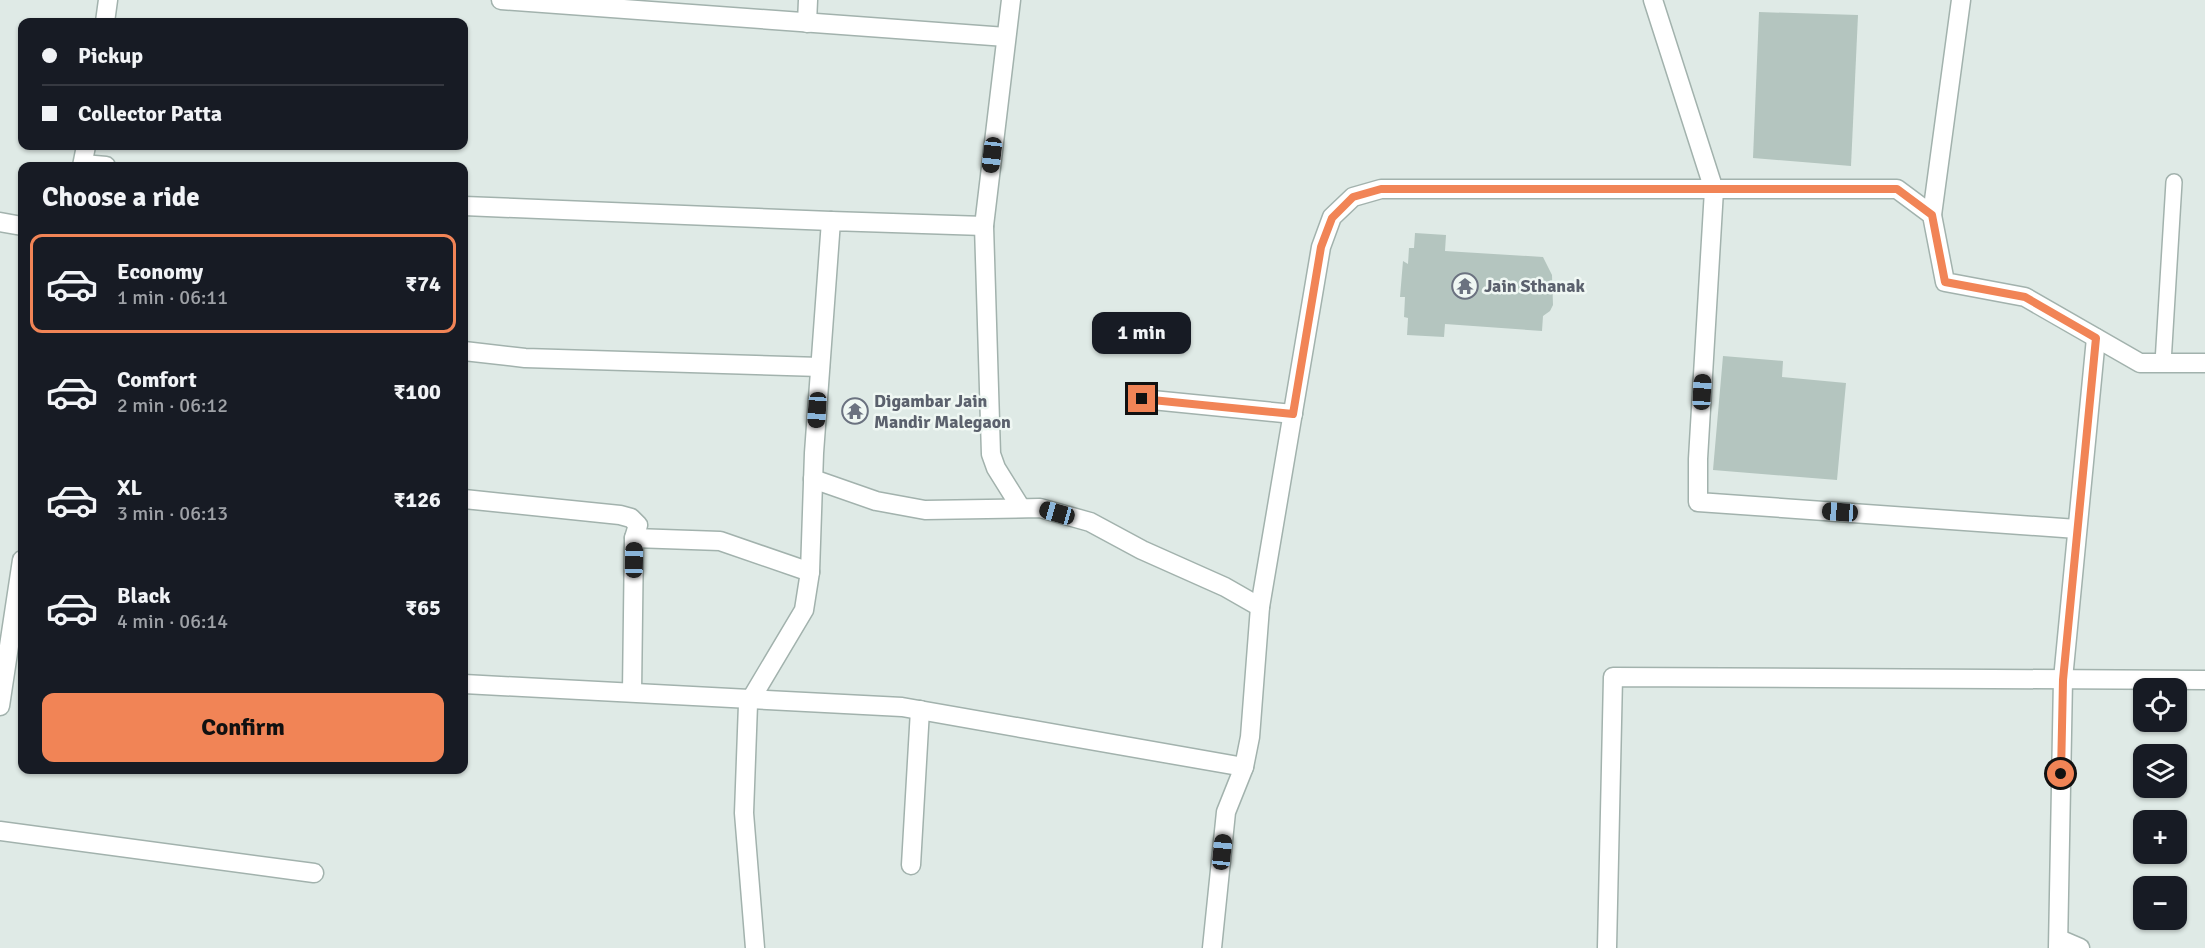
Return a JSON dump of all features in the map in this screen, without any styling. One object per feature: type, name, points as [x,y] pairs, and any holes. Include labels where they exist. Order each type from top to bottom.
[{"type":"street","points":[[106,18],[108,0]]},
{"type":"street","points":[[501,0],[655,6],[807,23],[1006,37]]},
{"type":"street","points":[[807,23],[808,0]]},
{"type":"street","points":[[1011,0],[984,226],[992,454],[996,468],[1021,508]]},
{"type":"street","points":[[1653,0],[1714,190],[1698,459],[1698,502],[2077,529]]},
{"type":"street","points":[[1960,0],[1932,215],[1945,282],[2025,297],[2140,363],[2205,363]]},
{"type":"street","points":[[1212,948],[1226,812],[1244,767],[1250,737],[1260,607],[1321,247],[1332,218],[1353,197],[1381,189],[1897,189],[1932,215]]},
{"type":"street","points":[[468,206],[984,226]]},
{"type":"street","points":[[755,948],[744,813],[748,704],[804,610],[810,572],[813,479],[831,221]]},
{"type":"street","points":[[0,222],[18,225]]},
{"type":"street","points":[[2080,948],[2058,943],[2063,680],[2096,338]]},
{"type":"street","points":[[468,351],[525,358],[820,367]]},
{"type":"street","points":[[1142,399],[1293,414]]},
{"type":"street","points":[[813,479],[876,501],[925,510],[1040,508],[1090,522],[1142,550],[1225,587],[1260,607]]},
{"type":"street","points":[[468,499],[620,515],[631,518],[638,525],[634,538],[632,693]]},
{"type":"street","points":[[634,538],[720,541],[810,572]]},
{"type":"street","points":[[0,706],[16,641],[18,614]]},
{"type":"street","points":[[1607,948],[1613,677],[2205,680]]},
{"type":"street","points":[[468,684],[902,707],[1244,767]]},
{"type":"street","points":[[911,866],[921,710]]},
{"type":"street","points":[[0,831],[314,873]]},
{"type":"lane","points":[[2163,363],[2174,182]]},
{"type":"building","points":[[1759,12],[1858,15],[1851,166],[1753,158]]},
{"type":"building","points":[[1415,233],[1446,235],[1445,251],[1543,257],[1552,275],[1553,305],[1550,311],[1543,316],[1542,331],[1445,324],[1444,337],[1407,335],[1408,318],[1404,317],[1405,297],[1400,297],[1403,261],[1408,264],[1409,248],[1414,248]]},
{"type":"building","points":[[1723,356],[1783,361],[1782,377],[1846,383],[1837,480],[1713,470]]},
{"type":"place","name":"Jain Sthanak","points":[[1465,286]]},
{"type":"place","name":"Digambar Jain Mandir Malegaon","points":[[855,411]]},
{"type":"route","points":[[1142,399],[1293,414],[1321,247],[1332,218],[1353,197],[1381,189],[1897,189],[1932,215],[1945,282],[2025,297],[2096,338],[2063,680],[2061,774]]}]
